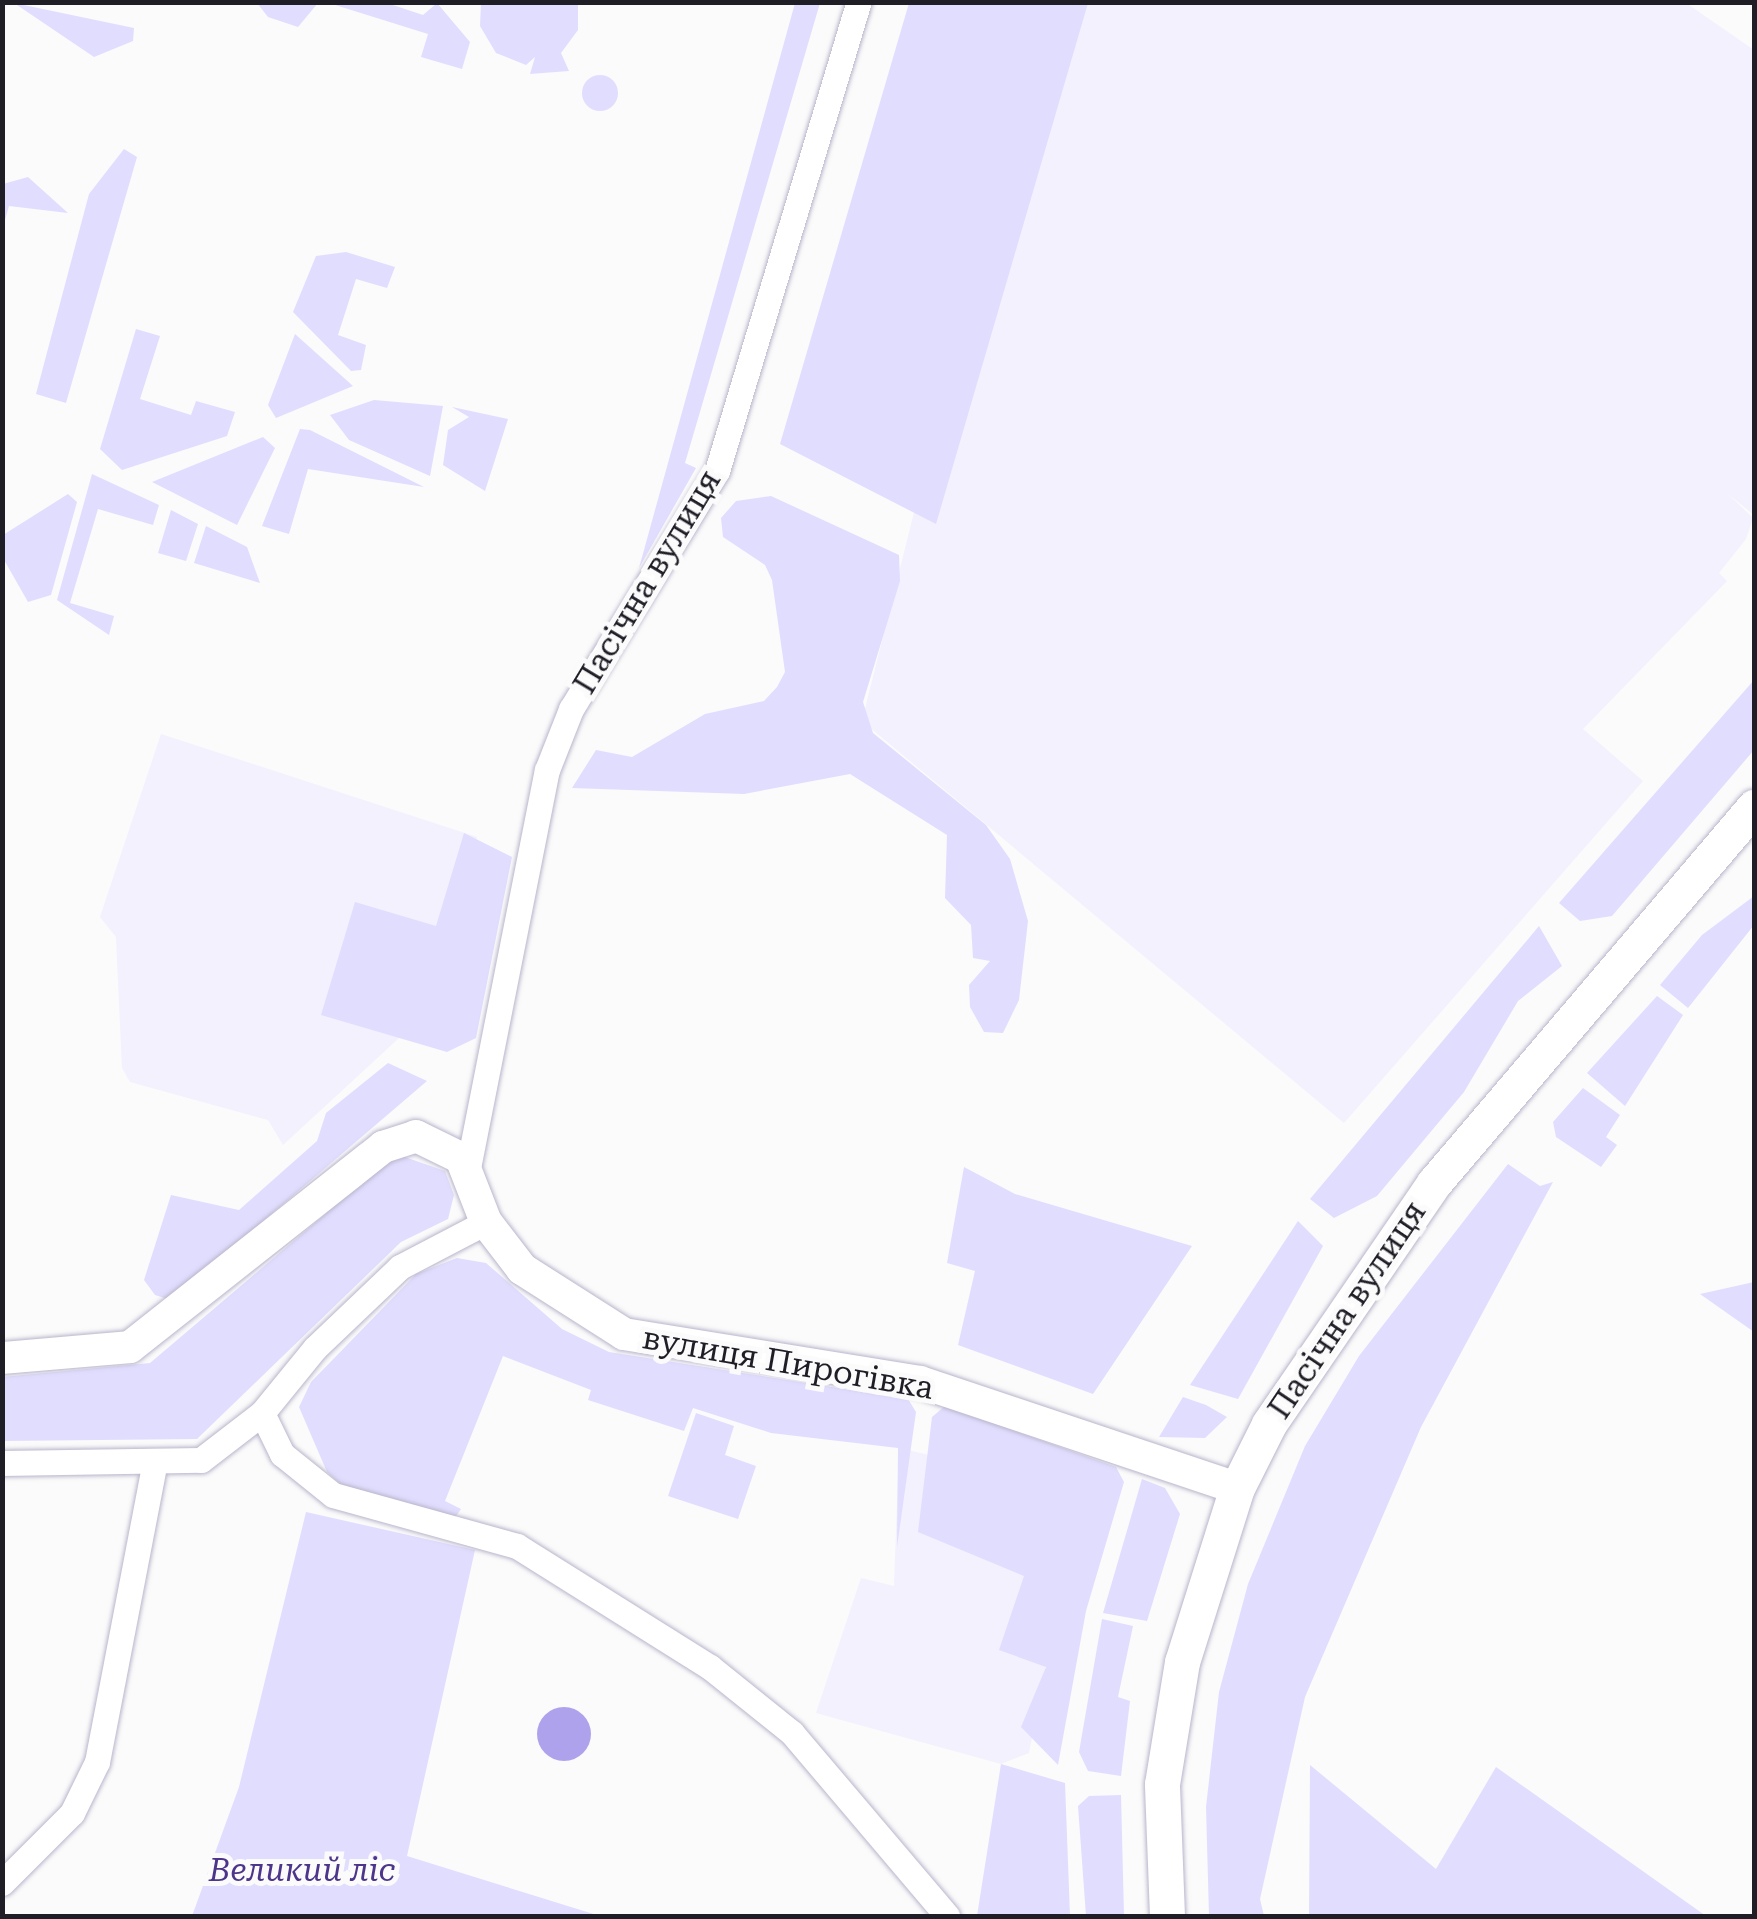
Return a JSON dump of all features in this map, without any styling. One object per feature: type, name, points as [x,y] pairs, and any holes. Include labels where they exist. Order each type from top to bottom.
[{"type":"main road","name":"Пасічна вулиця","points":[[1167,1916],[1170,1724],[1237,1488],[1374,1260],[1754,806]]},
{"type":"street","name":"Пасічна вулиця","points":[[468,1168],[547,770],[570,709],[717,471],[859,2]]},
{"type":"street","points":[[2,1358],[130,1347],[398,1140],[434,1138],[468,1168]]},
{"type":"street","name":"вулиця Пирогівка","points":[[468,1168],[486,1222],[547,1291],[624,1334],[920,1382],[1237,1488]]},
{"type":"street","points":[[2,1463],[154,1465],[201,1460],[262,1413],[315,1348],[400,1267],[486,1222]]},
{"type":"street","points":[[262,1413],[282,1454],[332,1495],[518,1546],[710,1667],[792,1733],[947,1916]]},
{"type":"street","points":[[2,1883],[72,1813],[97,1762],[154,1465]]},
{"type":"shaded area","points":[[1041,3],[1686,3],[1754,50],[1754,515],[1728,494],[1753,518],[1746,539],[1719,573],[1727,581],[1583,729],[1643,781],[1344,1123],[862,721]]},
{"type":"shaded area","points":[[161,734],[477,837],[411,1027],[283,1145],[268,1120],[130,1082],[122,1068],[116,937],[100,917]]},
{"type":"shaded area","points":[[899,1448],[1079,1490],[1029,1753],[1001,1764],[816,1713],[861,1578],[894,1586]]},
{"type":"shaded area","points":[[564,1707],[583,1715],[591,1734],[583,1753],[564,1761],[545,1753],[537,1734],[545,1715]]},
{"type":"green space","points":[[257,2],[318,3],[298,27],[268,17]]},
{"type":"green space","points":[[384,2],[423,15],[437,3],[470,42],[462,69],[421,57],[428,34],[332,4]]},
{"type":"green space","points":[[14,3],[134,28],[133,41],[94,57]]},
{"type":"green space","points":[[481,3],[578,3],[578,30],[561,53],[569,71],[530,74],[535,57],[526,65],[496,53],[480,26]]},
{"type":"green space","points":[[795,3],[820,3],[685,463],[696,468],[639,568]]},
{"type":"green space","points":[[909,3],[1088,3],[936,524],[780,444]]},
{"type":"green space","points":[[600,75],[613,80],[618,93],[613,106],[600,111],[587,106],[582,93],[587,80]]},
{"type":"green space","points":[[124,149],[137,157],[66,403],[36,394],[89,194]]},
{"type":"green space","points":[[28,177],[68,213],[9,206],[3,227],[3,184]]},
{"type":"green space","points":[[346,252],[395,267],[387,288],[356,279],[338,335],[366,345],[361,370],[351,371],[293,312],[316,256]]},
{"type":"green space","points":[[136,329],[160,336],[140,399],[191,415],[196,401],[235,412],[227,436],[122,470],[100,449]]},
{"type":"green space","points":[[295,334],[353,386],[276,418],[268,405]]},
{"type":"green space","points":[[374,400],[443,406],[430,476],[349,440],[330,415]]},
{"type":"green space","points":[[452,407],[508,419],[485,491],[443,465],[448,430],[469,417]]},
{"type":"green space","points":[[300,429],[310,430],[424,487],[308,469],[289,534],[262,526]]},
{"type":"green space","points":[[263,437],[275,448],[237,525],[152,482]]},
{"type":"green space","points":[[92,474],[159,505],[153,525],[98,509],[70,603],[114,616],[109,635],[57,600]]},
{"type":"green space","points":[[68,494],[77,502],[51,595],[28,602],[3,558],[3,535]]},
{"type":"green space","points":[[771,496],[899,555],[900,581],[863,702],[873,733],[986,825],[1010,859],[1028,921],[1019,1000],[1003,1033],[984,1032],[970,1007],[969,985],[990,961],[973,958],[971,925],[945,898],[947,835],[850,774],[744,794],[572,788],[596,750],[632,757],[705,714],[764,701],[777,687],[785,672],[772,580],[765,565],[723,537],[721,518],[736,501]]},
{"type":"green space","points":[[171,510],[198,524],[186,561],[158,553]]},
{"type":"green space","points":[[206,526],[247,547],[260,583],[194,563]]},
{"type":"green space","points":[[1754,680],[1754,750],[1612,916],[1580,921],[1559,903]]},
{"type":"green space","points":[[464,833],[512,857],[476,1038],[447,1052],[321,1015],[355,902],[436,926]]},
{"type":"green space","points":[[1754,896],[1754,925],[1688,1008],[1660,985],[1702,935]]},
{"type":"green space","points":[[1539,926],[1562,966],[1518,1001],[1464,1092],[1377,1196],[1334,1218],[1310,1199]]},
{"type":"green space","points":[[1657,996],[1683,1015],[1625,1106],[1587,1073]]},
{"type":"green space","points":[[388,1063],[427,1081],[171,1300],[155,1295],[144,1280],[171,1195],[239,1210],[317,1141],[326,1113]]},
{"type":"green space","points":[[1583,1088],[1620,1115],[1606,1137],[1617,1145],[1601,1167],[1556,1137],[1553,1122]]},
{"type":"green space","points":[[396,1154],[445,1171],[454,1195],[448,1219],[401,1242],[197,1439],[3,1441],[2,1377],[150,1363]]},
{"type":"green space","points":[[1508,1164],[1540,1186],[1553,1182],[1421,1427],[1305,1697],[1260,1899],[1264,1916],[1209,1916],[1206,1807],[1219,1692],[1248,1584],[1305,1446],[1359,1356]]},
{"type":"green space","points":[[964,1167],[1015,1194],[1192,1246],[1093,1394],[958,1345],[975,1271],[947,1263]]},
{"type":"green space","points":[[1298,1221],[1323,1246],[1238,1399],[1190,1385]]},
{"type":"green space","points":[[457,1258],[486,1263],[562,1329],[609,1352],[908,1399],[916,1412],[897,1547],[898,1448],[771,1433],[693,1408],[684,1431],[588,1400],[591,1390],[503,1356],[445,1501],[461,1509],[453,1521],[348,1491],[327,1472],[299,1407],[311,1382],[416,1274]]},
{"type":"green space","points":[[1754,1282],[1754,1332],[1700,1294]]},
{"type":"green space","points":[[1183,1397],[1227,1417],[1205,1438],[1159,1437]]},
{"type":"green space","points":[[945,1406],[1116,1467],[1124,1482],[1086,1611],[1058,1765],[1021,1727],[1046,1667],[999,1650],[1024,1576],[918,1532],[932,1417]]},
{"type":"green space","points":[[696,1413],[734,1426],[725,1455],[756,1466],[738,1519],[668,1496]]},
{"type":"green space","points":[[1142,1479],[1165,1488],[1180,1514],[1147,1621],[1103,1613]]},
{"type":"green space","name":"Великий ліс","points":[[306,1512],[475,1550],[407,1856],[600,1916],[192,1916],[239,1787]]},
{"type":"green space","points":[[1102,1619],[1133,1626],[1118,1697],[1130,1701],[1121,1776],[1088,1771],[1079,1752]]},
{"type":"green space","points":[[1001,1764],[1065,1783],[1070,1916],[977,1916]]},
{"type":"green space","points":[[1310,1765],[1436,1869],[1496,1767],[1706,1916],[1309,1916]]},
{"type":"green space","points":[[1121,1795],[1124,1916],[1086,1916],[1078,1806],[1089,1796]]}]
